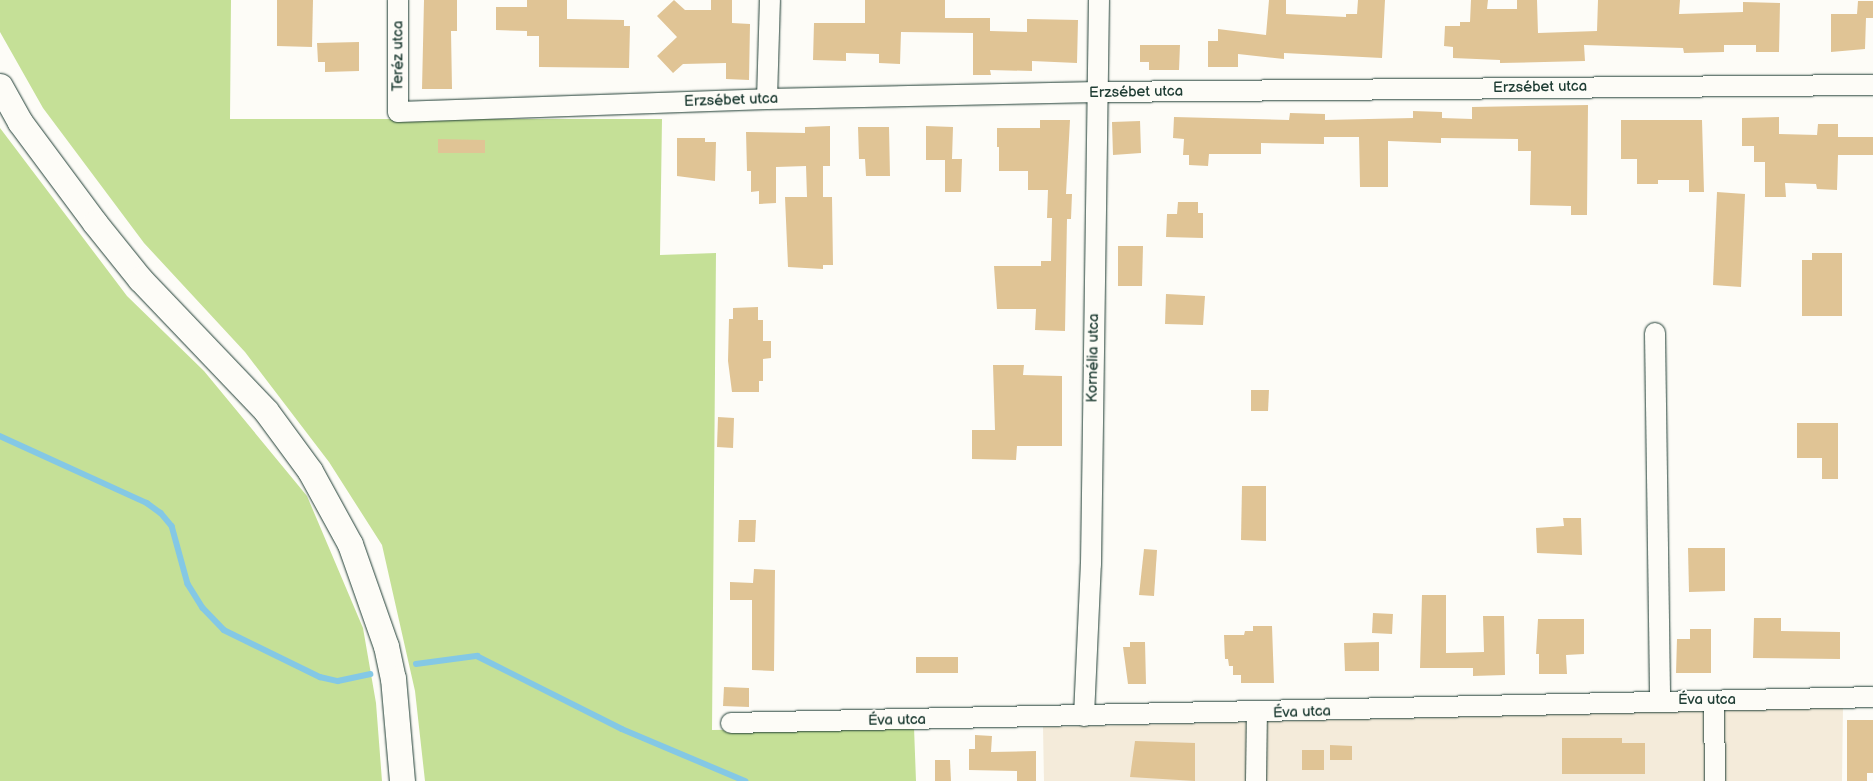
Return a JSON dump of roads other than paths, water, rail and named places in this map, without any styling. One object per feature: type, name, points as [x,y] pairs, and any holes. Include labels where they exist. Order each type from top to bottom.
[{"type":"main road","points":[[0,86],[20,122],[94,223],[140,279],[266,411],[310,471],[350,544],[386,646],[393,678],[402,781]]},
{"type":"street","name":"Teréz utca","points":[[398,0],[398,112]]},
{"type":"street","points":[[767,99],[770,0]]},
{"type":"street","name":"Kornélia utca","points":[[1084,716],[1091,564],[1099,0]]},
{"type":"street","name":"Erzsébet utca","points":[[398,112],[767,99],[1098,92],[1873,85]]},
{"type":"street","points":[[1655,333],[1660,700]]},
{"type":"street","name":"Éva utca","points":[[731,723],[1257,713],[1660,700],[1714,701],[1873,697]]},
{"type":"street","points":[[1714,701],[1715,781]]},
{"type":"street","points":[[1256,781],[1257,713]]},
{"type":"waterway","points":[[0,436],[147,503],[161,513],[172,526],[188,584],[203,608],[224,630],[320,677],[338,681],[370,674]]},
{"type":"waterway","points":[[416,664],[477,656],[622,729],[745,781]]}]
